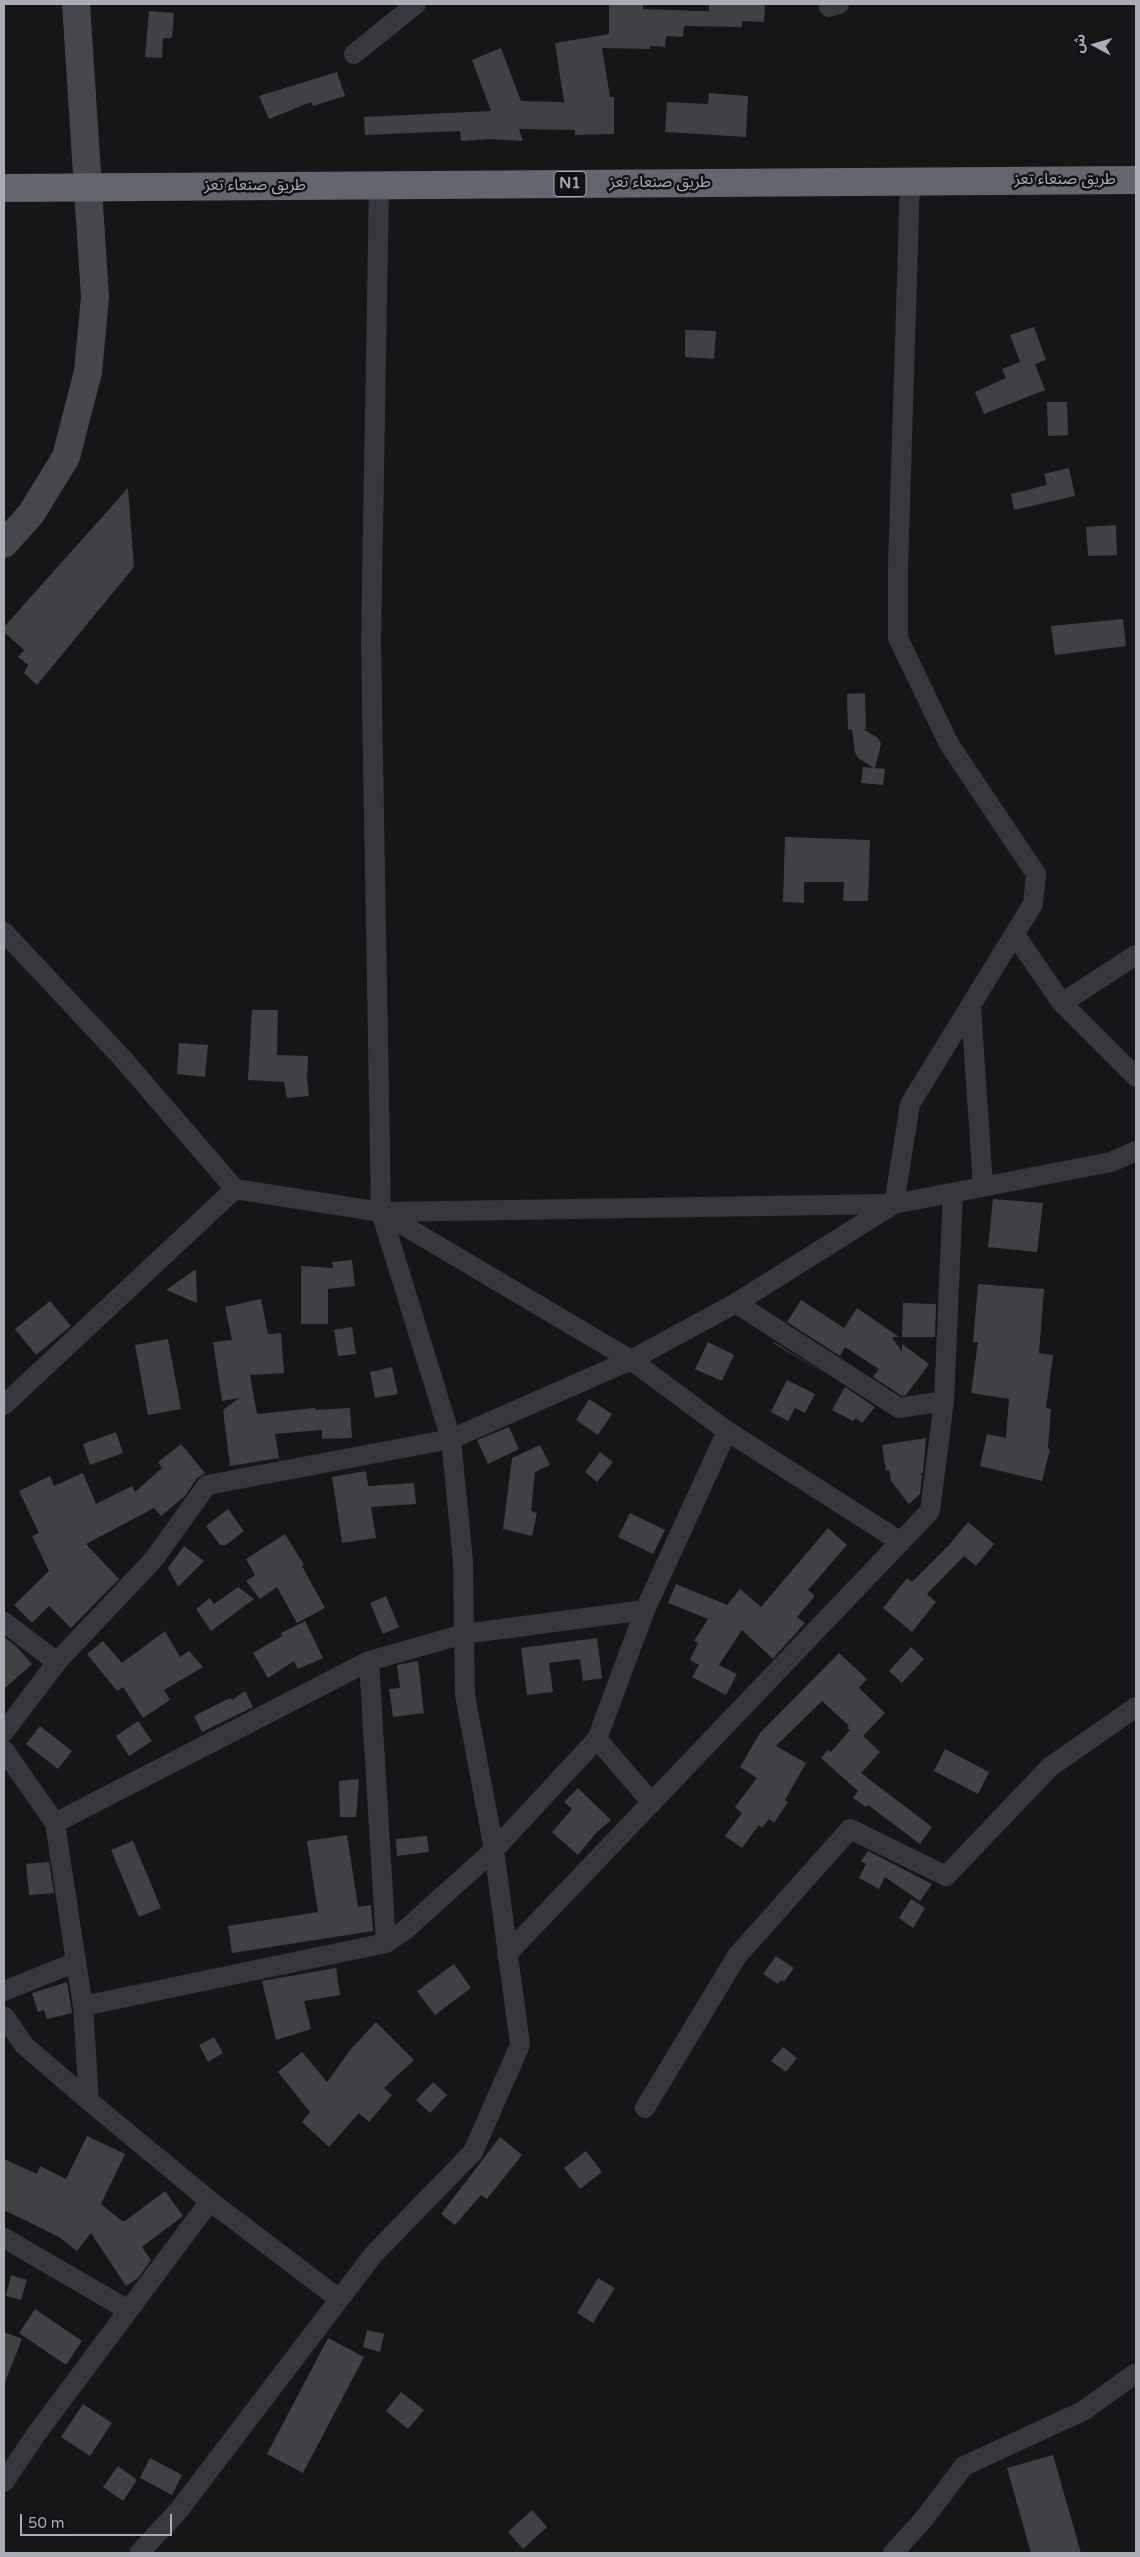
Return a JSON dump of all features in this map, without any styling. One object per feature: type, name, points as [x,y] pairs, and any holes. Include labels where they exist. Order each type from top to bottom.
[{"type":"highway","name":"طريق صنعاء تعز","points":[[4,188],[1136,180]]},
{"type":"street","points":[[4,544],[31,514],[66,457],[88,372],[95,297],[76,4]]},
{"type":"street","points":[[354,54],[416,4]]},
{"type":"street","points":[[4,1732],[57,1662],[154,1559],[207,1485],[450,1439],[631,1360],[736,1303],[894,1204],[910,1104],[1034,904],[1036,874],[949,744],[898,638],[898,558],[910,182]]},
{"type":"street","points":[[139,2553],[179,2510],[373,2255],[473,2152],[520,2045],[494,1850],[465,1695],[463,1561],[450,1439],[381,1212],[371,643],[379,185]]},
{"type":"street","points":[[4,932],[123,1059],[235,1189],[381,1212],[894,1204],[1110,1162],[1136,1151]]},
{"type":"street","points":[[1015,935],[1062,1003],[1136,1077]]},
{"type":"street","points":[[1062,1003],[1136,955]]},
{"type":"street","points":[[971,1006],[983,1187]]},
{"type":"street","points":[[4,1405],[235,1189]]},
{"type":"street","points":[[507,1954],[930,1511],[944,1401],[953,1193]]},
{"type":"street","points":[[381,1212],[631,1360],[727,1431],[901,1542]]},
{"type":"street","points":[[736,1303],[899,1408],[944,1401]]},
{"type":"street","points":[[83,2006],[386,1943],[405,1930],[494,1850],[597,1739],[645,1610],[727,1431]]},
{"type":"street","points":[[55,1823],[369,1661],[464,1634],[645,1610]]},
{"type":"street","points":[[4,1622],[57,1662]]},
{"type":"street","points":[[369,1661],[386,1943]]},
{"type":"street","points":[[645,2108],[737,1956],[850,1829],[946,1876],[1050,1767],[1136,1707]]},
{"type":"street","points":[[597,1739],[652,1803]]},
{"type":"street","points":[[4,1750],[55,1823],[83,2006],[89,2101]]},
{"type":"street","points":[[4,1991],[76,1962]]},
{"type":"street","points":[[4,2016],[24,2045],[89,2101],[210,2201],[339,2299]]},
{"type":"street","points":[[4,2482],[37,2433],[210,2201]]},
{"type":"street","points":[[4,2238],[128,2310]]},
{"type":"street","points":[[893,2553],[923,2520],[964,2466],[1083,2411],[1136,2373]]},
{"type":"building","points":[[609,4],[643,4],[643,9],[709,11],[709,4],[765,4],[764,22],[742,21],[742,27],[684,26],[683,37],[666,36],[665,47],[650,46],[650,49],[602,48],[610,97],[614,97],[614,134],[575,135],[575,130],[519,129],[523,141],[489,139],[461,141],[460,131],[365,135],[364,117],[491,111],[472,60],[501,48],[521,101],[564,102],[555,43],[609,34]]},
{"type":"building","points":[[149,11],[174,13],[172,38],[163,38],[162,58],[145,57]]},
{"type":"building","points":[[337,72],[345,96],[313,106],[311,102],[269,119],[259,96]]},
{"type":"building","points":[[709,93],[748,96],[746,137],[665,132],[667,102],[708,104]]},
{"type":"building","points":[[1034,327],[1046,360],[1035,364],[1045,390],[984,414],[975,392],[1006,378],[1002,369],[1020,362],[1010,335]]},
{"type":"building","points":[[685,330],[716,331],[714,359],[685,357]]},
{"type":"building","points":[[1047,402],[1067,402],[1068,435],[1048,436]]},
{"type":"building","points":[[1069,468],[1075,496],[1014,510],[1011,494],[1047,485],[1044,474]]},
{"type":"building","points":[[128,488],[134,567],[37,685],[24,673],[28,665],[18,657],[24,650],[4,632],[4,627]]},
{"type":"building","points":[[1116,525],[1117,555],[1088,556],[1086,527]]},
{"type":"building","points":[[1123,619],[1126,646],[1055,655],[1051,626]]},
{"type":"building","points":[[865,693],[866,729],[863,729],[878,738],[881,744],[875,768],[885,769],[883,785],[861,783],[863,767],[874,768],[858,758],[855,752],[852,729],[848,730],[847,694]]},
{"type":"building","points":[[785,837],[870,840],[868,901],[843,901],[844,882],[804,882],[804,903],[783,902]]},
{"type":"building","points":[[252,1010],[278,1010],[277,1055],[308,1056],[307,1080],[309,1096],[287,1098],[284,1082],[248,1080]]},
{"type":"building","points":[[179,1043],[208,1045],[205,1077],[177,1074]]},
{"type":"building","points":[[993,1199],[1043,1203],[1037,1252],[988,1247]]},
{"type":"building","points":[[352,1260],[355,1286],[328,1289],[328,1324],[301,1324],[301,1266],[333,1268],[332,1262]]},
{"type":"building","points":[[196,1269],[197,1303],[166,1290]]},
{"type":"building","points":[[978,1284],[1044,1289],[1039,1353],[1053,1355],[1046,1408],[1051,1409],[1048,1448],[1050,1449],[1042,1481],[980,1466],[987,1434],[1006,1438],[1009,1399],[971,1393],[978,1342],[973,1342]]},
{"type":"building","points":[[261,1299],[268,1334],[281,1333],[284,1373],[250,1375],[257,1414],[315,1408],[316,1410],[350,1408],[352,1438],[322,1439],[322,1430],[275,1434],[279,1458],[230,1466],[223,1410],[239,1398],[222,1401],[213,1342],[232,1340],[225,1307]]},
{"type":"building","points":[[801,1300],[844,1328],[857,1308],[899,1337],[892,1337],[902,1352],[902,1344],[929,1364],[906,1395],[902,1396],[873,1377],[879,1369],[845,1347],[840,1356],[787,1322]]},
{"type":"building","points":[[50,1301],[71,1326],[36,1355],[15,1329]]},
{"type":"building","points":[[903,1303],[936,1304],[935,1337],[902,1337]]},
{"type":"building","points":[[352,1327],[356,1354],[338,1356],[334,1330]]},
{"type":"building","points":[[168,1339],[181,1409],[148,1415],[135,1345]]},
{"type":"building","points":[[708,1342],[734,1355],[722,1381],[695,1369]]},
{"type":"building","points":[[774,1342],[826,1375],[773,1343]]},
{"type":"building","points":[[392,1367],[398,1394],[375,1398],[370,1372]]},
{"type":"building","points":[[787,1380],[815,1394],[805,1413],[795,1408],[788,1421],[771,1412]]},
{"type":"building","points":[[845,1387],[875,1407],[862,1423],[856,1418],[853,1421],[832,1410]]},
{"type":"building","points":[[589,1399],[612,1414],[598,1435],[576,1420]]},
{"type":"building","points":[[509,1427],[519,1449],[488,1464],[477,1440]]},
{"type":"building","points":[[116,1432],[123,1453],[90,1465],[83,1444]]},
{"type":"building","points":[[926,1438],[923,1473],[920,1473],[922,1476],[920,1494],[909,1504],[891,1481],[889,1470],[886,1471],[882,1445]]},
{"type":"building","points":[[181,1444],[205,1473],[197,1478],[185,1496],[161,1516],[154,1508],[86,1544],[119,1579],[71,1628],[49,1606],[32,1623],[14,1605],[49,1571],[32,1536],[39,1533],[19,1491],[50,1476],[54,1486],[83,1473],[96,1504],[132,1486],[135,1492],[162,1468],[158,1462]]},
{"type":"building","points":[[540,1445],[550,1465],[535,1472],[531,1511],[537,1513],[532,1536],[503,1529],[512,1458]]},
{"type":"building","points":[[600,1452],[613,1462],[597,1482],[585,1472]]},
{"type":"building","points":[[366,1471],[368,1486],[414,1483],[416,1504],[371,1507],[376,1538],[342,1543],[332,1477]]},
{"type":"building","points":[[228,1509],[244,1531],[226,1545],[220,1545],[206,1526]]},
{"type":"building","points":[[630,1513],[665,1530],[653,1554],[618,1537]]},
{"type":"building","points":[[968,1522],[994,1544],[976,1566],[964,1556],[927,1594],[936,1602],[912,1632],[883,1608],[907,1578],[912,1582],[949,1545]]},
{"type":"building","points":[[828,1528],[847,1545],[808,1590],[815,1596],[797,1617],[805,1623],[773,1659],[742,1630],[719,1665],[737,1674],[726,1695],[692,1677],[699,1665],[690,1660],[698,1643],[694,1641],[708,1619],[668,1603],[676,1584],[727,1605],[740,1589],[761,1607]]},
{"type":"building","points":[[285,1534],[304,1565],[302,1566],[325,1608],[297,1623],[277,1587],[260,1599],[246,1581],[255,1575],[246,1559]]},
{"type":"building","points":[[184,1546],[204,1561],[178,1587],[168,1568]]},
{"type":"building","points":[[238,1587],[254,1599],[211,1631],[196,1609],[210,1598],[214,1604]]},
{"type":"building","points":[[386,1596],[399,1627],[383,1634],[370,1603]]},
{"type":"building","points":[[305,1621],[323,1658],[298,1669],[294,1661],[268,1678],[253,1653],[282,1636],[281,1633]]},
{"type":"building","points":[[165,1631],[180,1657],[189,1651],[203,1667],[164,1690],[170,1700],[143,1718],[123,1687],[117,1691],[87,1654],[103,1641],[122,1663]]},
{"type":"building","points":[[4,1637],[17,1647],[32,1664],[4,1689]]},
{"type":"building","points":[[597,1638],[602,1678],[583,1681],[580,1659],[549,1663],[553,1692],[527,1695],[521,1648]]},
{"type":"building","points":[[911,1647],[924,1659],[902,1683],[889,1671]]},
{"type":"building","points":[[839,1653],[867,1679],[859,1688],[885,1713],[863,1736],[880,1752],[861,1773],[932,1827],[920,1844],[868,1805],[866,1807],[853,1798],[858,1791],[821,1758],[828,1750],[831,1752],[850,1730],[847,1728],[849,1726],[822,1701],[776,1746],[806,1763],[785,1800],[788,1802],[774,1823],[769,1819],[762,1828],[759,1825],[742,1848],[725,1836],[742,1813],[735,1807],[757,1778],[740,1767],[760,1733]]},
{"type":"building","points":[[418,1661],[424,1713],[393,1717],[389,1689],[400,1688],[397,1665]]},
{"type":"building","points":[[245,1691],[253,1707],[202,1732],[194,1716],[230,1698],[232,1700]]},
{"type":"building","points":[[138,1721],[152,1741],[129,1756],[116,1736]]},
{"type":"building","points":[[40,1726],[72,1751],[58,1769],[26,1744]]},
{"type":"building","points":[[945,1749],[989,1772],[978,1794],[934,1771]]},
{"type":"building","points":[[359,1779],[356,1817],[340,1817],[339,1781]]},
{"type":"building","points":[[578,1788],[611,1820],[596,1833],[578,1855],[552,1832],[572,1809],[564,1802]]},
{"type":"building","points":[[347,1835],[358,1907],[371,1905],[373,1931],[232,1953],[228,1926],[318,1912],[307,1841]]},
{"type":"building","points":[[427,1836],[429,1852],[397,1856],[396,1839]]},
{"type":"building","points":[[133,1841],[161,1908],[139,1917],[111,1850]]},
{"type":"building","points":[[868,1851],[932,1884],[920,1901],[885,1877],[879,1889],[859,1878],[866,1864],[861,1861]]},
{"type":"building","points":[[49,1862],[54,1893],[29,1895],[26,1864]]},
{"type":"building","points":[[911,1899],[925,1908],[913,1928],[899,1918]]},
{"type":"building","points":[[776,1956],[794,1968],[784,1982],[781,1980],[778,1984],[763,1974]]},
{"type":"building","points":[[454,1964],[471,1988],[435,2015],[417,1991]]},
{"type":"building","points":[[336,1968],[340,1995],[304,2001],[311,2029],[276,2040],[262,1981]]},
{"type":"building","points":[[67,1982],[72,2013],[47,2019],[44,2010],[38,2012],[32,1993]]},
{"type":"building","points":[[376,2022],[414,2060],[384,2088],[392,2095],[369,2122],[359,2113],[329,2147],[302,2122],[310,2112],[278,2072],[302,2052],[327,2082],[351,2049]]},
{"type":"building","points":[[214,2037],[223,2053],[208,2062],[199,2045]]},
{"type":"building","points":[[783,2047],[797,2058],[786,2072],[771,2061]]},
{"type":"building","points":[[433,2082],[447,2095],[430,2113],[416,2100]]},
{"type":"building","points":[[87,2136],[125,2154],[101,2204],[122,2221],[125,2221],[165,2191],[183,2216],[142,2247],[151,2260],[138,2278],[126,2286],[91,2233],[77,2251],[59,2237],[4,2210],[4,2159],[37,2174],[40,2166],[66,2179]]},
{"type":"building","points":[[500,2137],[522,2155],[487,2199],[481,2195],[455,2225],[441,2214]]},
{"type":"building","points":[[586,2151],[602,2172],[580,2189],[564,2168]]},
{"type":"building","points":[[11,2275],[27,2280],[21,2300],[6,2296]]},
{"type":"building","points":[[598,2278],[615,2288],[593,2323],[577,2313]]},
{"type":"building","points":[[35,2309],[82,2341],[66,2365],[19,2333]]},
{"type":"building","points":[[367,2330],[384,2334],[380,2352],[363,2347]]},
{"type":"building","points":[[4,2332],[22,2339],[5,2382],[4,2382]]},
{"type":"building","points":[[328,2338],[364,2357],[303,2473],[267,2454]]},
{"type":"building","points":[[401,2392],[424,2410],[408,2429],[386,2411]]},
{"type":"building","points":[[83,2404],[112,2423],[90,2456],[61,2437]]},
{"type":"building","points":[[1053,2455],[1081,2553],[1031,2553],[1007,2468]]},
{"type":"building","points":[[150,2458],[182,2475],[172,2495],[140,2478]]},
{"type":"building","points":[[118,2466],[137,2480],[123,2501],[103,2487]]},
{"type":"building","points":[[532,2510],[547,2527],[523,2549],[508,2532]]}]
